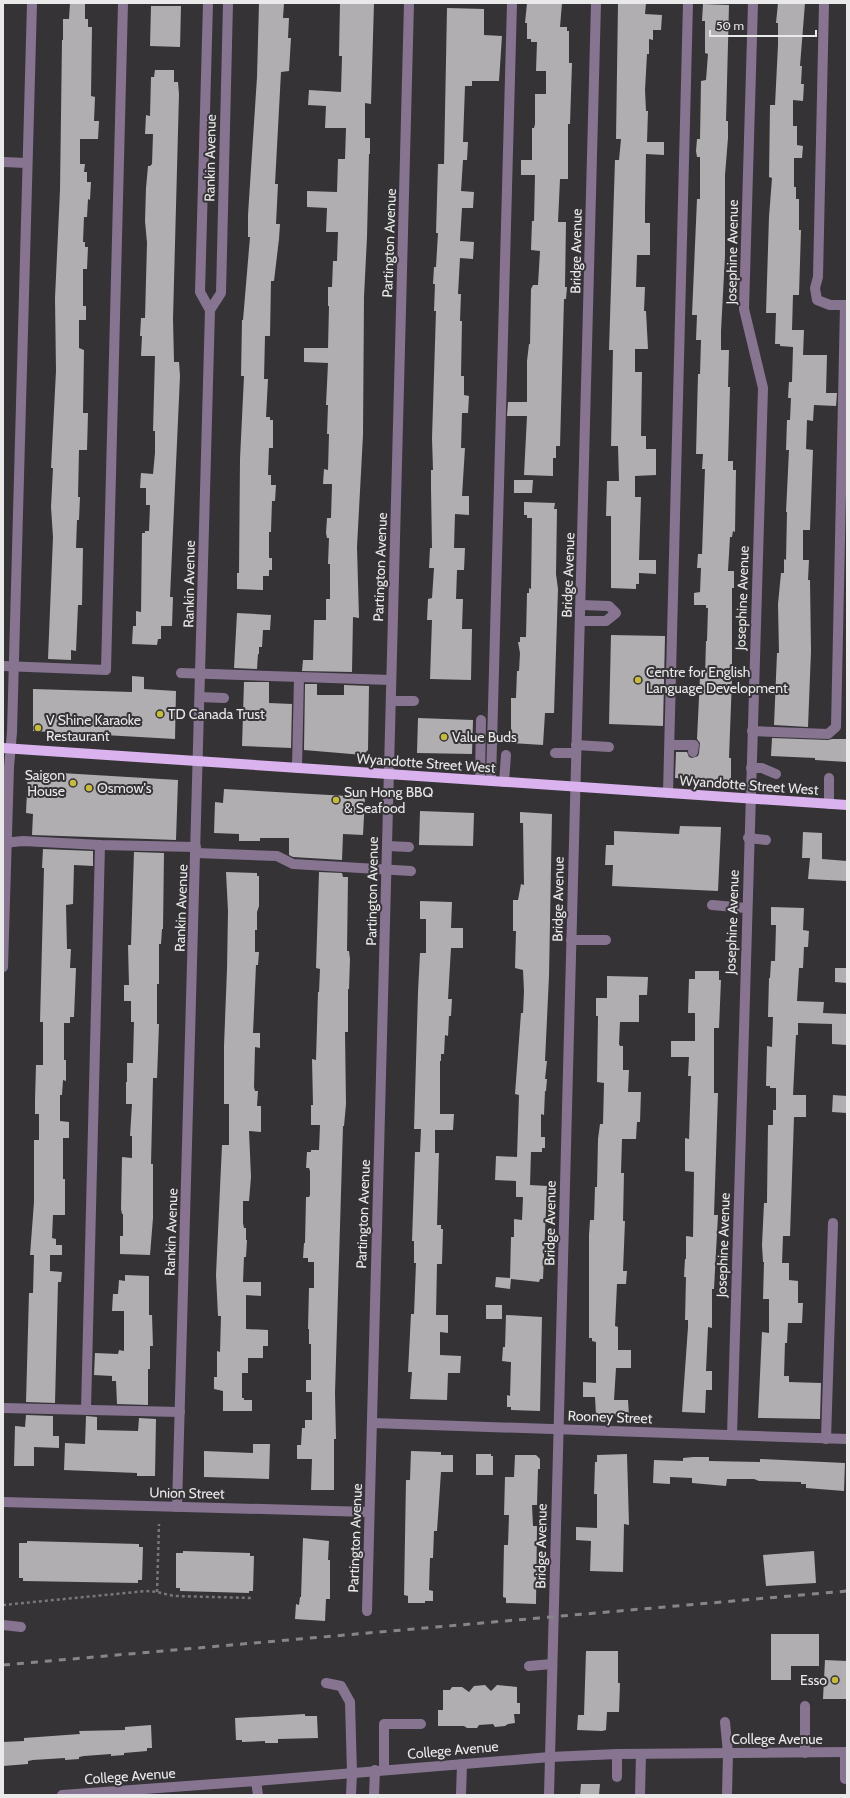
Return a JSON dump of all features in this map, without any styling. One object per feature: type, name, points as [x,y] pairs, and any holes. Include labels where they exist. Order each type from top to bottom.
[{"type":"main road","name":"Wyandotte Street West","points":[[7,749],[847,805]]},
{"type":"street","points":[[3,968],[8,666],[32,3]]},
{"type":"street","points":[[8,666],[106,670],[123,3]]},
{"type":"street","name":"Rankin Avenue","points":[[177,1507],[199,762],[210,310],[200,292],[208,3]]},
{"type":"street","name":"Rankin Avenue","points":[[210,310],[221,293],[228,3]]},
{"type":"street","name":"Partington Avenue","points":[[367,1611],[409,3]]},
{"type":"street","points":[[491,781],[512,3]]},
{"type":"street","name":"Bridge Avenue","points":[[549,1795],[596,3]]},
{"type":"street","points":[[668,793],[688,3]]},
{"type":"street","name":"Josephine Avenue","points":[[732,1435],[748,838],[763,388],[744,309],[753,3]]},
{"type":"street","points":[[752,731],[828,734],[836,727],[846,305],[830,305],[817,300],[815,288],[818,277],[824,3]]},
{"type":"street","points":[[3,162],[27,163]]},
{"type":"street","points":[[580,621],[606,621],[616,613],[608,606],[581,605]]},
{"type":"street","points":[[181,672],[391,680]]},
{"type":"street","points":[[297,768],[298,677]]},
{"type":"street","points":[[200,698],[224,698]]},
{"type":"street","points":[[391,701],[414,701]]},
{"type":"street","points":[[480,780],[481,720]]},
{"type":"street","points":[[670,745],[694,745],[693,752]]},
{"type":"street","points":[[555,753],[576,749],[609,747]]},
{"type":"street","points":[[504,782],[506,754]]},
{"type":"street","points":[[751,768],[762,768],[776,774]]},
{"type":"street","points":[[829,778],[829,804]]},
{"type":"street","points":[[748,838],[766,840]]},
{"type":"street","points":[[5,843],[23,841],[196,850],[277,856],[293,864],[411,871]]},
{"type":"street","points":[[86,1410],[100,845]]},
{"type":"street","points":[[387,846],[409,847]]},
{"type":"street","points":[[712,905],[746,908]]},
{"type":"street","points":[[571,940],[606,940]]},
{"type":"street","points":[[826,1439],[833,1223]]},
{"type":"street","points":[[3,1408],[180,1412]]},
{"type":"street","name":"Rooney Street","points":[[372,1423],[847,1439]]},
{"type":"street","name":"Union Street","points":[[3,1502],[369,1512]]},
{"type":"street","points":[[3,1624],[21,1627]]},
{"type":"street","points":[[529,1666],[552,1664]]},
{"type":"street","points":[[326,1683],[341,1686],[350,1702],[352,1773],[351,1795]]},
{"type":"street","points":[[805,1706],[805,1753]]},
{"type":"street","points":[[725,1722],[728,1753],[727,1795]]},
{"type":"street","points":[[374,1795],[380,1770],[384,1724],[421,1724]]},
{"type":"street","points":[[845,1779],[846,1752]]},
{"type":"street","name":"College Avenue","points":[[62,1795],[550,1757],[617,1754],[846,1752]]},
{"type":"street","points":[[617,1754],[617,1777]]},
{"type":"street","points":[[640,1795],[641,1754]]},
{"type":"street","points":[[461,1795],[462,1764]]},
{"type":"street","points":[[256,1781],[258,1795]]},
{"type":"path","points":[[158,1592],[159,1524]]},
{"type":"path","points":[[3,1606],[146,1591],[174,1596],[252,1598]]},
{"type":"building","points":[[70,3],[85,3],[85,19],[88,19],[88,27],[92,27],[91,96],[95,97],[94,121],[99,121],[98,139],[80,139],[80,164],[85,164],[84,172],[87,172],[87,182],[91,182],[87,217],[84,217],[83,242],[85,242],[85,247],[88,247],[87,269],[83,269],[83,306],[86,306],[86,320],[79,320],[79,348],[84,350],[83,413],[88,413],[87,450],[79,450],[78,497],[80,497],[76,548],[83,548],[82,605],[78,605],[76,651],[71,650],[71,660],[48,659],[53,537],[51,507],[53,468],[51,468],[56,371],[55,298],[60,190],[62,40],[63,19],[69,19]]},
{"type":"building","points":[[259,3],[284,3],[283,18],[289,18],[288,38],[291,38],[289,71],[281,72],[275,184],[278,184],[276,224],[280,224],[274,281],[271,281],[270,336],[265,336],[264,379],[268,379],[266,417],[270,417],[270,420],[273,420],[273,448],[269,448],[268,475],[271,475],[271,485],[276,485],[275,501],[272,501],[271,532],[269,532],[269,558],[272,558],[272,570],[269,570],[269,576],[263,576],[263,590],[237,589],[237,573],[239,573],[240,459],[244,376],[241,376],[242,320],[250,237],[248,237],[248,215],[257,77]]},
{"type":"building","points":[[340,3],[374,3],[371,104],[365,103],[365,138],[370,138],[370,154],[364,297],[363,435],[357,547],[359,618],[353,617],[352,672],[302,671],[303,660],[313,660],[314,620],[326,620],[326,599],[330,599],[330,564],[328,564],[329,538],[327,538],[326,533],[327,518],[331,518],[332,484],[323,484],[324,469],[328,470],[329,434],[327,434],[328,405],[326,405],[328,363],[304,362],[304,348],[328,348],[328,287],[332,287],[333,261],[337,261],[338,232],[326,232],[327,208],[307,207],[307,191],[337,192],[338,159],[345,159],[346,128],[325,128],[326,106],[308,105],[309,90],[341,92],[342,56],[339,56]]},
{"type":"building","points":[[527,3],[562,3],[560,27],[567,27],[567,31],[569,31],[569,63],[572,63],[570,124],[568,124],[568,179],[560,179],[558,222],[566,222],[565,287],[567,287],[566,299],[564,299],[560,446],[556,446],[556,458],[553,458],[553,476],[524,475],[527,416],[507,416],[508,402],[527,402],[527,361],[530,344],[531,289],[533,285],[538,285],[540,251],[531,250],[532,221],[534,221],[535,175],[521,175],[521,160],[532,160],[532,128],[534,128],[535,124],[535,94],[546,94],[546,71],[536,71],[537,42],[531,42],[531,39],[527,39],[527,23],[525,23]]},
{"type":"building","points":[[618,3],[646,3],[645,14],[662,15],[661,30],[653,30],[653,40],[649,39],[645,90],[646,111],[648,111],[647,142],[664,142],[664,155],[646,154],[645,223],[650,223],[650,255],[637,255],[636,287],[645,287],[644,311],[646,311],[648,349],[635,349],[635,372],[642,372],[641,436],[646,436],[646,449],[656,449],[656,475],[635,476],[635,497],[641,497],[639,560],[656,560],[656,574],[639,573],[639,584],[636,584],[636,589],[611,588],[611,516],[606,516],[607,481],[619,481],[618,446],[611,446],[613,350],[609,350],[615,160],[619,160],[621,139],[616,139]]},
{"type":"building","points":[[778,3],[805,3],[800,66],[802,66],[801,84],[804,84],[803,101],[793,100],[793,126],[797,126],[797,145],[803,146],[802,158],[794,158],[794,187],[796,187],[796,199],[799,199],[799,230],[801,230],[799,295],[793,295],[792,330],[804,330],[803,355],[827,355],[826,393],[837,393],[836,406],[814,405],[813,421],[807,420],[806,449],[813,450],[810,530],[803,530],[803,560],[809,560],[808,580],[810,580],[811,651],[808,727],[774,725],[777,653],[779,653],[778,604],[781,573],[784,573],[784,559],[786,560],[786,512],[789,450],[786,450],[787,420],[790,420],[791,398],[788,398],[789,382],[792,382],[793,347],[775,344],[776,313],[766,313],[769,217],[772,178],[769,177],[770,105],[775,105],[778,45],[778,23],[776,23]]},
{"type":"building","points":[[703,4],[729,5],[726,121],[728,121],[728,138],[725,175],[725,256],[721,350],[729,350],[728,387],[730,387],[728,461],[733,461],[733,470],[736,470],[735,532],[733,531],[732,537],[730,537],[728,571],[734,571],[734,588],[732,588],[732,678],[729,758],[731,758],[731,781],[675,778],[676,752],[687,752],[689,757],[692,758],[698,756],[699,753],[700,743],[697,739],[700,677],[705,677],[707,641],[708,608],[706,608],[706,605],[694,605],[694,593],[700,592],[701,568],[697,568],[698,554],[702,554],[705,469],[702,469],[703,454],[696,454],[698,374],[700,374],[701,340],[696,340],[697,315],[692,315],[697,199],[700,199],[700,157],[697,157],[696,151],[697,139],[700,139],[701,81],[706,80],[708,54],[705,53],[705,21],[702,21]]},
{"type":"building","points":[[151,6],[181,6],[180,47],[150,46]]},
{"type":"building","points":[[447,8],[484,9],[484,35],[502,36],[499,81],[472,81],[472,86],[465,86],[463,142],[468,142],[467,160],[463,160],[461,191],[474,192],[473,208],[462,208],[460,241],[474,242],[473,259],[460,258],[458,294],[461,294],[460,321],[462,321],[461,376],[464,376],[464,395],[469,396],[468,413],[462,413],[461,448],[465,448],[462,496],[469,496],[469,515],[455,514],[454,548],[465,548],[464,570],[457,570],[456,599],[463,599],[462,629],[472,629],[471,680],[430,679],[432,620],[427,620],[428,599],[432,598],[434,568],[429,568],[430,548],[432,548],[431,470],[433,470],[432,438],[436,311],[434,311],[435,284],[433,284],[434,267],[436,267],[438,233],[436,233],[438,164],[444,164]]},
{"type":"building","points":[[155,70],[174,70],[174,82],[178,82],[179,94],[173,319],[174,362],[179,362],[180,376],[170,597],[173,597],[172,626],[161,626],[161,639],[158,639],[157,645],[132,644],[133,626],[136,626],[136,611],[141,612],[142,533],[149,531],[150,505],[146,505],[146,488],[140,488],[141,473],[153,474],[155,453],[155,431],[153,431],[155,356],[141,356],[142,336],[140,336],[141,318],[145,318],[147,243],[145,221],[146,188],[148,166],[152,164],[153,134],[145,134],[146,115],[150,116],[151,77],[154,77]]},
{"type":"building","points":[[514,480],[533,480],[532,493],[514,493]]},
{"type":"building","points":[[524,502],[555,503],[554,509],[557,509],[556,574],[558,589],[554,713],[545,713],[543,745],[511,743],[511,698],[516,698],[517,671],[519,671],[520,653],[518,642],[520,642],[520,637],[526,637],[527,593],[529,593],[529,588],[531,589],[532,518],[527,518],[527,515],[524,515]]},
{"type":"building","points":[[237,613],[271,615],[270,630],[263,630],[262,647],[259,647],[257,669],[234,668]]},
{"type":"building","name":"Centre for English Language Development","points":[[611,635],[665,636],[663,726],[609,724]]},
{"type":"building","points":[[132,676],[144,677],[144,689],[176,691],[175,739],[33,731],[33,689],[132,692]]},
{"type":"building","points":[[244,682],[269,682],[269,703],[292,704],[291,748],[242,746]]},
{"type":"building","points":[[305,684],[317,684],[317,695],[344,695],[344,685],[369,686],[368,750],[363,755],[304,750]]},
{"type":"building","points":[[418,718],[473,720],[472,754],[417,753]]},
{"type":"building","points":[[772,738],[828,740],[847,739],[847,762],[815,760],[815,758],[771,756]]},
{"type":"building","points":[[28,771],[178,780],[176,840],[32,835],[33,814],[26,813]]},
{"type":"building","points":[[224,789],[365,797],[363,835],[343,834],[342,860],[293,857],[289,855],[289,838],[260,838],[260,841],[239,841],[239,834],[214,833],[215,802],[223,803]]},
{"type":"building","points":[[420,811],[474,813],[473,846],[419,845]]},
{"type":"building","points":[[520,812],[552,814],[549,976],[545,1061],[547,1061],[545,1079],[547,1079],[544,1115],[541,1114],[541,1137],[545,1137],[545,1148],[542,1148],[542,1152],[531,1152],[530,1185],[547,1186],[543,1279],[540,1279],[539,1282],[511,1279],[510,1289],[495,1287],[496,1277],[510,1278],[511,1237],[514,1237],[514,1219],[522,1220],[523,1197],[516,1197],[516,1181],[495,1180],[496,1156],[517,1157],[519,1095],[515,1094],[524,991],[523,970],[515,968],[516,931],[513,931],[513,900],[518,900],[521,884],[524,885],[523,823],[520,823]]},
{"type":"building","points":[[680,826],[721,827],[718,891],[612,886],[613,865],[605,865],[606,845],[614,845],[614,831],[679,834]]},
{"type":"building","points":[[803,832],[822,833],[822,859],[847,861],[847,881],[808,879],[810,858],[802,858]]},
{"type":"building","points":[[43,849],[93,851],[93,866],[74,865],[73,904],[66,905],[67,949],[71,949],[70,968],[76,968],[74,1017],[70,1017],[70,1023],[64,1023],[64,1060],[66,1060],[66,1081],[63,1080],[62,1095],[60,1095],[60,1121],[69,1122],[69,1138],[63,1138],[65,1215],[53,1215],[52,1238],[56,1239],[56,1245],[62,1245],[62,1255],[50,1255],[50,1271],[62,1272],[61,1282],[58,1282],[55,1403],[26,1402],[29,1293],[33,1293],[34,1255],[30,1255],[34,1202],[34,1140],[39,1140],[39,1114],[35,1114],[36,1065],[43,1065],[43,1022],[40,1022],[44,868],[42,868]]},
{"type":"building","points":[[134,852],[164,853],[163,929],[161,944],[159,944],[159,984],[157,984],[157,1024],[159,1024],[157,1078],[153,1078],[151,1164],[153,1164],[153,1218],[150,1255],[120,1254],[120,1236],[123,1236],[123,1214],[121,1209],[122,1157],[132,1158],[132,1136],[130,1136],[132,1104],[126,1104],[126,1082],[127,1063],[133,1063],[134,1022],[131,1022],[131,1001],[124,1001],[124,985],[129,985],[128,945],[131,945]]},
{"type":"building","points":[[226,872],[257,873],[257,876],[259,876],[259,906],[257,912],[257,930],[255,930],[255,952],[259,952],[258,965],[256,965],[253,1033],[260,1033],[260,1048],[255,1047],[254,1087],[255,1091],[258,1091],[257,1106],[261,1106],[261,1132],[249,1131],[251,1177],[249,1201],[243,1201],[243,1223],[244,1228],[246,1228],[247,1240],[246,1257],[244,1257],[243,1282],[261,1282],[261,1296],[246,1295],[246,1329],[268,1330],[268,1346],[263,1346],[263,1358],[248,1358],[248,1373],[242,1373],[242,1398],[244,1398],[244,1400],[252,1400],[252,1411],[223,1411],[223,1391],[214,1389],[214,1377],[217,1377],[217,1351],[220,1352],[221,1316],[218,1316],[216,1275],[222,1145],[229,1145],[229,1104],[224,1104],[224,1046],[228,911]]},
{"type":"building","points":[[319,872],[342,873],[343,877],[348,877],[347,951],[349,951],[350,959],[348,1032],[345,1032],[346,1104],[343,1126],[335,1393],[336,1439],[334,1439],[334,1490],[311,1490],[312,1459],[297,1459],[297,1445],[301,1445],[302,1428],[305,1428],[305,1420],[312,1420],[312,1392],[306,1392],[306,1380],[311,1380],[311,1344],[309,1344],[308,1329],[309,1288],[314,1288],[314,1262],[308,1262],[308,1258],[303,1258],[305,1243],[306,1197],[309,1197],[310,1195],[310,1171],[309,1168],[306,1168],[307,1152],[311,1152],[311,1150],[319,1150],[320,1125],[311,1125],[311,1105],[313,1105],[312,1059],[316,1060],[320,969],[316,968]]},
{"type":"building","points":[[420,901],[452,902],[451,928],[463,928],[463,948],[451,948],[448,999],[452,999],[451,1016],[449,1016],[448,1036],[445,1035],[444,1054],[441,1054],[440,1061],[440,1114],[454,1114],[453,1130],[435,1130],[435,1153],[439,1153],[437,1225],[441,1225],[441,1229],[443,1229],[442,1264],[437,1264],[436,1315],[448,1315],[448,1333],[440,1332],[440,1355],[461,1356],[460,1373],[448,1373],[447,1400],[410,1399],[412,1372],[408,1372],[411,1314],[414,1314],[416,1263],[414,1263],[414,1241],[412,1241],[415,1152],[420,1152],[421,1129],[414,1129],[418,992],[420,953],[426,953],[426,919],[420,919]]},
{"type":"building","points":[[771,907],[804,908],[803,930],[809,931],[808,947],[804,947],[803,968],[799,968],[797,1001],[824,1002],[823,1013],[847,1014],[847,1045],[832,1044],[832,1024],[798,1023],[798,1035],[796,1035],[793,1095],[806,1095],[806,1117],[794,1117],[790,1236],[783,1236],[782,1263],[789,1263],[789,1280],[798,1281],[798,1303],[803,1303],[802,1323],[788,1323],[787,1343],[785,1343],[784,1376],[789,1376],[789,1382],[821,1383],[820,1419],[758,1418],[762,1332],[769,1333],[769,1299],[763,1299],[764,1262],[762,1245],[764,1203],[767,1203],[768,1125],[773,1125],[773,1110],[776,1110],[776,1088],[766,1086],[767,1046],[772,1047],[773,1017],[768,1017],[769,978],[771,961],[775,961],[776,925],[771,925]]},
{"type":"building","points":[[835,968],[847,968],[847,983],[835,982]]},
{"type":"building","points":[[695,971],[719,971],[719,980],[721,980],[719,1028],[714,1028],[714,1093],[718,1093],[714,1215],[718,1215],[714,1289],[712,1289],[712,1328],[708,1327],[706,1371],[712,1371],[712,1390],[706,1390],[705,1413],[682,1412],[688,1327],[688,1320],[685,1320],[686,1277],[684,1277],[686,1236],[693,1237],[694,1172],[685,1171],[685,1138],[689,1139],[691,1076],[688,1076],[689,1057],[671,1057],[671,1041],[695,1041],[695,1013],[688,1013],[689,979],[695,979]]},
{"type":"building","points":[[607,976],[648,977],[647,995],[639,995],[639,1022],[620,1022],[619,1044],[620,1046],[623,1046],[623,1070],[629,1070],[628,1092],[641,1092],[640,1122],[637,1122],[636,1139],[622,1139],[621,1173],[624,1173],[623,1221],[625,1221],[623,1271],[627,1271],[626,1284],[617,1284],[615,1326],[618,1327],[618,1350],[631,1350],[631,1368],[616,1368],[614,1400],[628,1400],[629,1416],[596,1415],[595,1397],[583,1397],[583,1382],[596,1383],[596,1342],[592,1341],[592,1338],[589,1338],[589,1235],[590,1220],[594,1220],[595,1187],[597,1187],[598,1139],[600,1124],[603,1124],[604,1083],[597,1082],[598,1016],[596,1016],[596,998],[607,998]]},
{"type":"building","points":[[833,1095],[847,1096],[847,1113],[832,1112]]},
{"type":"building","points":[[125,1275],[149,1276],[149,1315],[152,1315],[153,1346],[150,1346],[150,1369],[148,1369],[148,1405],[117,1404],[116,1381],[112,1381],[112,1376],[94,1375],[95,1353],[118,1354],[119,1350],[124,1351],[124,1311],[112,1311],[113,1294],[118,1294],[119,1280],[125,1281]]},
{"type":"building","points":[[486,1305],[502,1305],[502,1319],[486,1319]]},
{"type":"building","points":[[506,1315],[542,1317],[540,1411],[511,1410],[511,1407],[507,1407],[507,1395],[510,1396],[511,1362],[502,1361],[503,1347],[505,1347]]},
{"type":"building","points":[[26,1415],[53,1416],[53,1436],[59,1436],[59,1448],[34,1447],[34,1466],[14,1466],[15,1426],[25,1427]]},
{"type":"building","points":[[86,1416],[97,1417],[97,1430],[138,1431],[139,1418],[156,1419],[155,1476],[137,1476],[137,1473],[64,1470],[65,1443],[85,1444]]},
{"type":"building","points":[[253,1444],[270,1444],[269,1479],[204,1477],[204,1451],[253,1453]]},
{"type":"building","points":[[411,1451],[441,1452],[441,1455],[453,1455],[453,1472],[441,1472],[437,1531],[434,1531],[433,1558],[430,1558],[429,1590],[433,1591],[433,1601],[425,1601],[425,1603],[408,1603],[408,1596],[404,1595],[406,1480],[410,1480]]},
{"type":"building","points":[[476,1454],[491,1454],[491,1456],[493,1456],[493,1475],[476,1475]]},
{"type":"building","points":[[627,1454],[629,1525],[624,1524],[623,1572],[590,1571],[591,1541],[576,1540],[576,1527],[597,1528],[597,1494],[594,1494],[595,1462],[597,1462],[597,1455]]},
{"type":"building","points":[[515,1455],[536,1455],[540,1459],[540,1469],[538,1469],[537,1505],[532,1505],[533,1526],[537,1526],[536,1604],[506,1603],[506,1598],[503,1597],[504,1545],[508,1545],[509,1515],[504,1515],[505,1477],[514,1477]]},
{"type":"building","points":[[709,1457],[709,1461],[760,1462],[760,1459],[845,1463],[844,1491],[806,1488],[806,1484],[801,1484],[801,1482],[759,1481],[754,1479],[727,1479],[726,1486],[692,1483],[692,1478],[670,1477],[670,1484],[653,1483],[654,1460],[683,1461],[683,1458]]},
{"type":"building","points":[[303,1538],[329,1541],[328,1560],[330,1560],[330,1599],[326,1599],[325,1621],[295,1619],[296,1604],[299,1605],[301,1597]]},
{"type":"building","points":[[27,1541],[139,1544],[139,1547],[143,1547],[142,1580],[138,1580],[138,1583],[23,1581],[23,1578],[19,1578],[19,1543],[27,1543]]},
{"type":"building","points":[[183,1551],[250,1553],[250,1556],[254,1556],[253,1591],[249,1591],[249,1593],[180,1591],[180,1588],[176,1588],[176,1553],[183,1553]]},
{"type":"building","points":[[814,1551],[816,1583],[766,1586],[763,1555]]},
{"type":"building","points":[[771,1634],[819,1634],[819,1666],[791,1666],[791,1680],[771,1680]]},
{"type":"building","points":[[586,1651],[618,1651],[618,1683],[620,1683],[619,1712],[607,1712],[606,1730],[602,1731],[577,1730],[578,1715],[584,1715]]},
{"type":"building","name":"Esso","points":[[825,1660],[847,1661],[847,1699],[823,1699]]},
{"type":"building","points":[[485,1685],[491,1691],[497,1685],[517,1687],[517,1703],[520,1703],[520,1714],[514,1714],[515,1723],[495,1727],[493,1724],[479,1725],[477,1728],[467,1728],[464,1726],[438,1726],[438,1710],[443,1710],[443,1690],[450,1690],[452,1687],[462,1687],[469,1692],[474,1686]]},
{"type":"building","points":[[305,1714],[305,1716],[317,1716],[318,1738],[278,1739],[278,1743],[265,1743],[265,1741],[242,1742],[242,1740],[236,1740],[235,1718]]},
{"type":"building","points":[[151,1725],[152,1748],[147,1748],[147,1751],[124,1753],[124,1755],[111,1756],[111,1754],[84,1756],[79,1757],[79,1759],[65,1760],[65,1758],[33,1760],[28,1761],[28,1764],[3,1766],[3,1742],[24,1741],[24,1738],[80,1734],[79,1731],[125,1730],[125,1727]]},
{"type":"building","points":[[581,1784],[600,1784],[599,1795],[580,1795]]},
{"type":"railway","points":[[3,1665],[847,1591]]},
{"type":"place","name":"Centre for English Language Development","points":[[638,680]]},
{"type":"place","name":"TD Canada Trust","points":[[160,714]]},
{"type":"place","name":"V Shine Karaoke Restaurant","points":[[38,728]]},
{"type":"place","name":"Value Buds","points":[[444,737]]},
{"type":"place","name":"Saigon House","points":[[73,783]]},
{"type":"place","name":"Osmow's","points":[[89,788]]},
{"type":"place","name":"Sun Hong BBQ & Seafood","points":[[336,800]]},
{"type":"place","name":"Esso","points":[[835,1680]]}]
